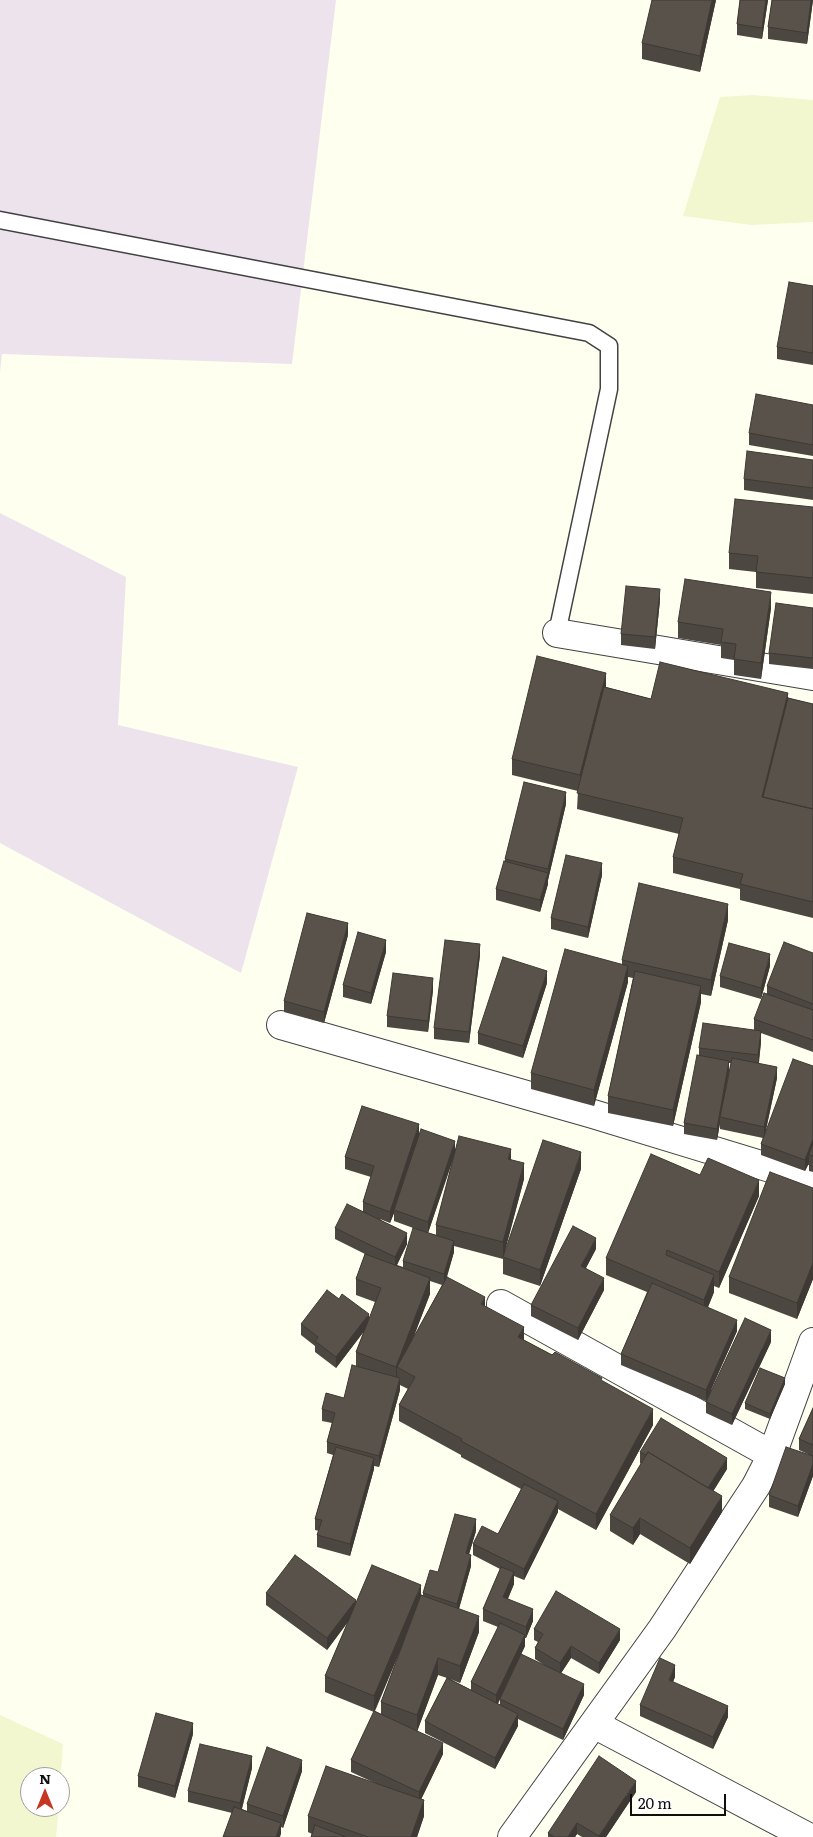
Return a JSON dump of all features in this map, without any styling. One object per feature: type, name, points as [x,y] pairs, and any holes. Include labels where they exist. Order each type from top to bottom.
[{"type":"street","points":[[557,633],[813,676]]},
{"type":"street","points":[[281,1025],[593,1114],[813,1181]]},
{"type":"street","points":[[501,1304],[772,1455]]},
{"type":"street","points":[[512,1837],[662,1629],[756,1486],[772,1455],[813,1342]]},
{"type":"street","points":[[594,1724],[808,1837]]},
{"type":"lane","points":[[0,220],[589,333],[609,346],[609,389],[557,633]]},
{"type":"shaded area","points":[[0,0],[336,0],[292,364],[2,354],[0,372]]},
{"type":"shaded area","points":[[0,513],[126,577],[118,725],[298,767],[241,973],[0,843]]},
{"type":"green space","points":[[753,95],[813,100],[813,222],[752,225],[683,216],[720,97]]},
{"type":"green space","points":[[0,1715],[63,1744],[61,1767],[20,1767],[20,1817],[58,1817],[56,1837],[0,1837]]},
{"type":"building","points":[[652,0],[712,0],[700,56],[642,43]]},
{"type":"building","points":[[740,0],[766,0],[762,28],[737,24]]},
{"type":"building","points":[[772,0],[811,0],[807,33],[768,27]]},
{"type":"building","points":[[789,282],[813,286],[813,353],[777,347]]},
{"type":"building","points":[[756,394],[813,405],[813,445],[749,433]]},
{"type":"building","points":[[747,451],[813,460],[813,488],[744,479]]},
{"type":"building","points":[[735,499],[813,507],[813,578],[756,572],[758,556],[729,553]]},
{"type":"building","points":[[685,579],[771,592],[761,663],[734,659],[736,644],[721,642],[723,629],[678,622]]},
{"type":"building","points":[[626,586],[660,589],[655,637],[621,634]]},
{"type":"building","points":[[776,603],[813,608],[813,658],[769,653]]},
{"type":"building","points":[[537,656],[606,673],[580,775],[512,759]]},
{"type":"building","points":[[660,662],[788,693],[762,797],[813,809],[813,902],[740,884],[743,874],[673,857],[683,818],[577,793],[604,687],[651,699]]},
{"type":"building","points":[[788,698],[813,704],[813,809],[763,797]]},
{"type":"building","points":[[524,782],[566,792],[548,869],[505,859]]},
{"type":"building","points":[[566,855],[602,863],[588,927],[551,918]]},
{"type":"building","points":[[504,861],[548,873],[540,900],[496,889]]},
{"type":"building","points":[[639,883],[728,904],[711,980],[622,960]]},
{"type":"building","points":[[307,913],[348,923],[324,1012],[284,1001]]},
{"type":"building","points":[[358,932],[386,940],[371,993],[343,985]]},
{"type":"building","points":[[445,940],[480,944],[469,1032],[434,1028]]},
{"type":"building","points":[[784,942],[813,953],[813,1004],[767,986]]},
{"type":"building","points":[[729,943],[770,954],[761,988],[720,976]]},
{"type":"building","points":[[565,949],[628,966],[594,1090],[531,1073]]},
{"type":"building","points":[[503,957],[547,971],[523,1046],[478,1033]]},
{"type":"building","points":[[635,971],[701,986],[673,1110],[608,1096]]},
{"type":"building","points":[[393,973],[433,978],[428,1021],[387,1016]]},
{"type":"building","points":[[764,993],[813,1010],[813,1040],[754,1019]]},
{"type":"building","points":[[703,1023],[761,1031],[758,1055],[699,1048]]},
{"type":"building","points":[[697,1055],[729,1061],[717,1129],[684,1123]]},
{"type":"building","points":[[732,1058],[777,1067],[764,1127],[720,1117]]},
{"type":"building","points":[[793,1059],[813,1066],[813,1139],[805,1160],[761,1144]]},
{"type":"building","points":[[362,1106],[419,1124],[390,1212],[363,1202],[374,1166],[345,1157]]},
{"type":"building","points":[[421,1129],[455,1141],[428,1222],[394,1210]]},
{"type":"building","points":[[459,1136],[511,1149],[508,1159],[524,1163],[503,1242],[436,1225]]},
{"type":"building","points":[[543,1140],[581,1152],[540,1270],[503,1257]]},
{"type":"building","points":[[813,1143],[813,1156],[809,1155]]},
{"type":"building","points":[[651,1154],[700,1175],[708,1158],[759,1180],[719,1272],[667,1250],[666,1255],[714,1275],[704,1300],[606,1258]]},
{"type":"building","points":[[770,1172],[813,1188],[813,1263],[797,1303],[729,1277]]},
{"type":"building","points":[[347,1204],[407,1233],[395,1257],[335,1228]]},
{"type":"building","points":[[573,1226],[596,1238],[581,1266],[604,1278],[578,1328],[531,1305]]},
{"type":"building","points":[[413,1228],[454,1241],[444,1274],[403,1261]]},
{"type":"building","points":[[365,1254],[430,1278],[396,1367],[356,1352],[381,1288],[356,1279]]},
{"type":"building","points":[[447,1277],[485,1297],[481,1304],[524,1327],[518,1337],[552,1355],[555,1352],[653,1409],[596,1514],[399,1405],[415,1377],[397,1367]]},
{"type":"building","points":[[652,1283],[737,1320],[706,1390],[621,1354]]},
{"type":"building","points":[[327,1290],[339,1299],[342,1294],[369,1314],[336,1357],[315,1341],[318,1337],[301,1324]]},
{"type":"building","points":[[745,1318],[771,1330],[732,1414],[706,1402]]},
{"type":"building","points":[[352,1365],[400,1378],[379,1456],[327,1442],[335,1413],[322,1409],[326,1393],[344,1398]]},
{"type":"building","points":[[760,1368],[785,1378],[770,1414],[745,1403]]},
{"type":"building","points":[[813,1408],[813,1445],[799,1439]]},
{"type":"building","points":[[661,1418],[727,1458],[708,1488],[648,1452],[646,1455],[640,1452]]},
{"type":"building","points":[[336,1447],[374,1458],[350,1544],[317,1535],[322,1520],[315,1519]]},
{"type":"building","points":[[786,1447],[813,1456],[813,1464],[798,1506],[769,1495]]},
{"type":"building","points":[[648,1452],[722,1496],[690,1548],[640,1518],[633,1528],[610,1515]]},
{"type":"building","points":[[524,1484],[558,1501],[524,1569],[473,1544],[482,1526],[498,1534]]},
{"type":"building","points":[[455,1514],[476,1519],[466,1553],[471,1555],[457,1604],[423,1593],[430,1570],[438,1572]]},
{"type":"building","points":[[295,1555],[356,1600],[327,1638],[266,1593]]},
{"type":"building","points":[[372,1565],[421,1585],[374,1696],[325,1676]]},
{"type":"building","points":[[501,1567],[514,1572],[503,1597],[533,1609],[526,1627],[483,1609]]},
{"type":"building","points":[[556,1591],[620,1629],[599,1663],[571,1646],[560,1663],[535,1648],[543,1634],[534,1629]]},
{"type":"building","points":[[421,1595],[479,1616],[460,1666],[438,1658],[417,1715],[381,1702]]},
{"type":"building","points":[[500,1623],[525,1635],[496,1695],[471,1682]]},
{"type":"building","points":[[521,1654],[584,1684],[563,1729],[500,1699]]},
{"type":"building","points":[[660,1658],[675,1665],[669,1680],[728,1706],[713,1737],[640,1705]]},
{"type":"building","points":[[447,1678],[518,1714],[495,1758],[425,1721]]},
{"type":"building","points":[[374,1711],[443,1743],[419,1792],[351,1760]]},
{"type":"building","points":[[156,1713],[193,1723],[175,1786],[138,1776]]},
{"type":"building","points":[[200,1744],[252,1756],[240,1803],[188,1791]]},
{"type":"building","points":[[267,1747],[302,1760],[283,1816],[247,1804]]},
{"type":"building","points":[[599,1756],[636,1781],[599,1836],[577,1823],[568,1837],[554,1837],[548,1833]]},
{"type":"building","points":[[326,1766],[424,1800],[411,1837],[368,1837],[308,1816]]},
{"type":"building","points":[[234,1807],[281,1823],[276,1837],[223,1837]]},
{"type":"building","points":[[315,1825],[346,1837],[311,1837]]}]
